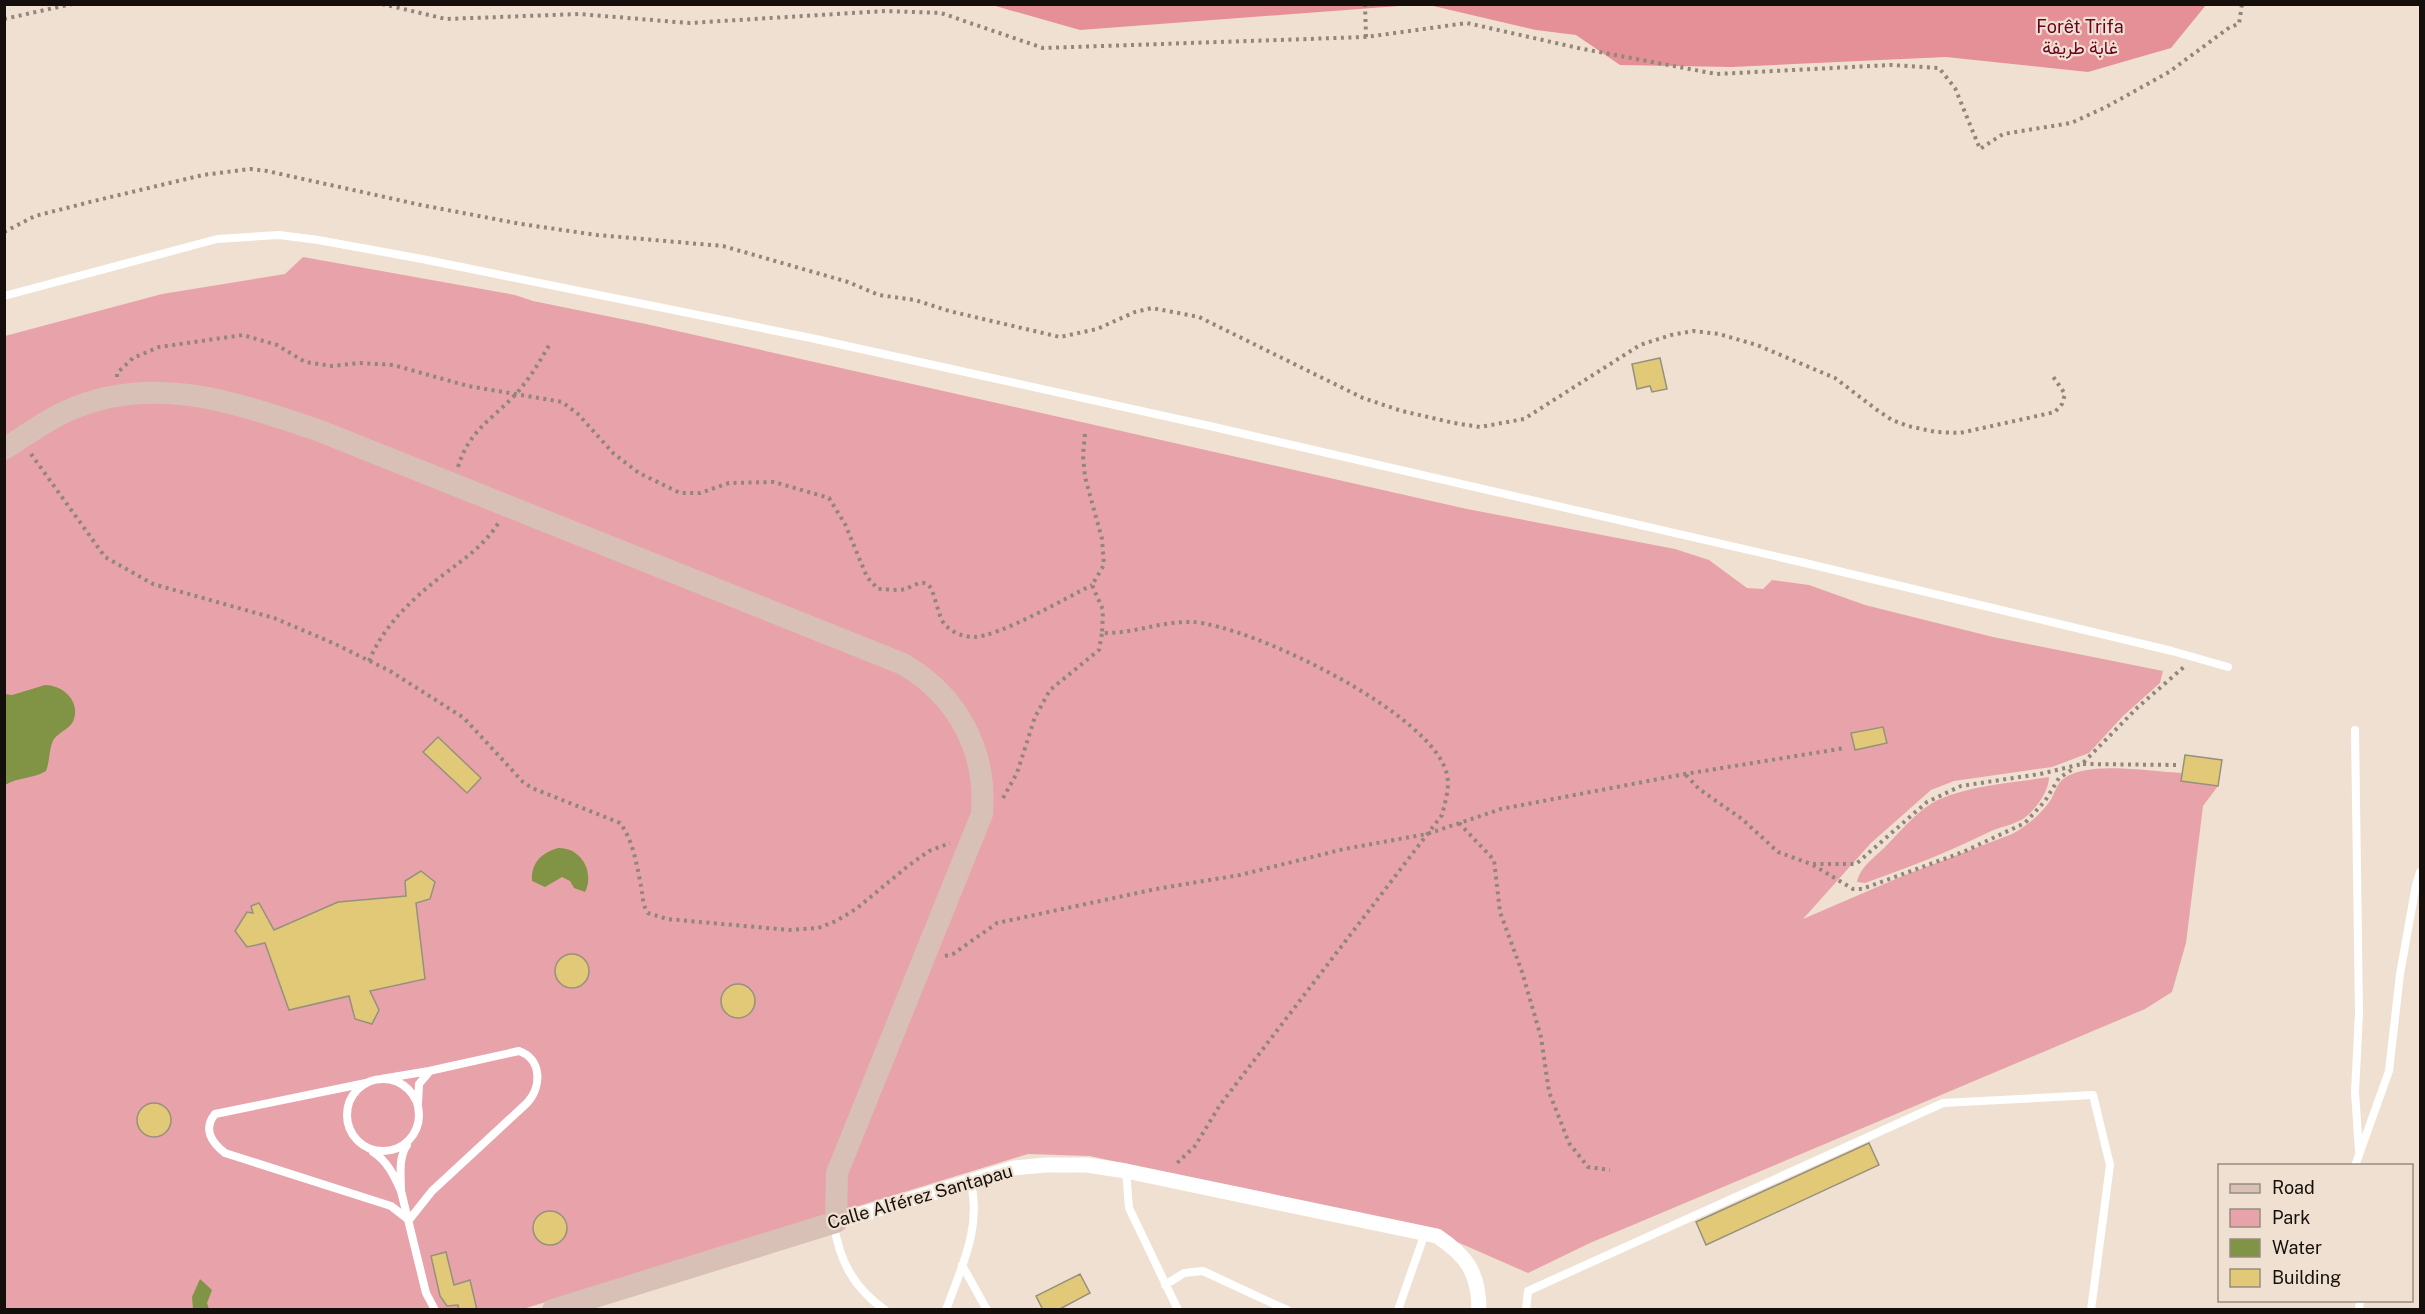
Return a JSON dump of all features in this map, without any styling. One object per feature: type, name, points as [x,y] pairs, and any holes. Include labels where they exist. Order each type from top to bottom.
[{"type":"street","points":[[12,444],[67,411],[100,399],[173,392],[231,403],[320,431],[903,664],[924,676],[943,694],[962,721],[974,746],[982,777],[982,814],[837,1173],[835,1222]]},
{"type":"street","name":"Calle Alférez Santapau","points":[[553,1310],[970,1180],[1014,1168],[1046,1165],[1087,1166],[1126,1171],[1431,1234]]},
{"type":"street","points":[[1431,1234],[1455,1248],[1468,1263],[1478,1288],[1479,1310]]},
{"type":"lane","points":[[4,296],[217,239],[279,235],[318,240],[433,261],[799,336],[1214,427],[1805,563],[2228,667]]},
{"type":"lane","points":[[2355,730],[2359,1014],[2355,1092],[2359,1151]]},
{"type":"lane","points":[[2356,1164],[2389,1071],[2400,974],[2416,885],[2421,872]]},
{"type":"lane","points":[[519,1051],[527,1053],[533,1060],[537,1083],[534,1096],[432,1191],[409,1220],[391,1206],[225,1153],[214,1145],[209,1132],[209,1122],[215,1114],[519,1051]]},
{"type":"lane","points":[[401,1191],[403,1151],[418,1124],[419,1084],[429,1071]]},
{"type":"lane","points":[[381,1079],[394,1081],[408,1089],[418,1106]]},
{"type":"lane","points":[[366,1083],[353,1093],[347,1107],[347,1123],[355,1140],[380,1156],[390,1169],[401,1191],[426,1293],[435,1310]]},
{"type":"lane","points":[[1526,1310],[1528,1291],[1943,1103],[2093,1095],[2110,1165],[2091,1310]]},
{"type":"lane","points":[[369,1149],[386,1152],[402,1146],[412,1137]]},
{"type":"lane","points":[[1126,1171],[1126,1196],[1129,1209],[1178,1310]]},
{"type":"lane","points":[[946,1310],[962,1265],[975,1217],[970,1180]]},
{"type":"lane","points":[[835,1222],[839,1251],[852,1278],[870,1299],[885,1310]]},
{"type":"lane","points":[[1398,1310],[1431,1234]]},
{"type":"lane","points":[[962,1265],[987,1310]]},
{"type":"lane","points":[[1166,1285],[1184,1273],[1203,1271],[1287,1310]]},
{"type":"path","points":[[4,19],[72,4]]},
{"type":"path","points":[[382,4],[446,19],[579,14],[689,23],[885,11],[940,14],[1043,48],[1366,37],[1467,23],[1578,48],[1716,74],[1892,65],[1940,68],[1954,88],[1980,149],[2003,134],[2014,130],[2071,123],[2106,107],[2169,72],[2230,27],[2239,24],[2242,4]]},
{"type":"path","points":[[1365,4],[1366,37]]},
{"type":"path","points":[[4,232],[35,216],[203,175],[240,170],[267,171],[521,224],[597,235],[723,246],[848,282],[879,295],[915,300],[949,311],[1060,337],[1097,329],[1135,312],[1152,308],[1190,315],[1231,331],[1363,398],[1423,416],[1480,427],[1524,419],[1640,345],[1671,334],[1693,331],[1719,334],[1758,345],[1835,378],[1892,420],[1935,432],[1960,433],[2055,411],[2062,404],[2065,394],[2052,375]]},
{"type":"path","points":[[115,397],[117,373],[133,358],[159,347],[243,335],[277,345],[305,362],[332,366],[360,363],[393,365],[468,386],[515,396],[562,402],[578,414],[614,454],[639,473],[680,493],[700,493],[729,483],[774,482],[829,498],[845,524],[867,577],[878,589],[904,589],[920,583],[927,584],[932,588],[935,606],[945,625],[959,635],[976,638],[999,630],[1092,585],[1104,565],[1095,509],[1085,477],[1083,456],[1085,434]]},
{"type":"path","points":[[446,481],[458,469],[464,447],[474,434],[515,396],[551,342]]},
{"type":"path","points":[[12,444],[105,557],[153,584],[274,618],[390,671],[464,718],[523,782],[532,788],[620,823],[627,832],[643,905],[648,914],[667,919],[789,930],[818,928],[856,909],[929,851],[944,844],[974,837]]},
{"type":"path","points":[[369,661],[375,645],[399,614],[444,574],[481,547],[509,506]]},
{"type":"path","points":[[996,806],[1008,792],[1035,717],[1050,690],[1099,650],[1103,610],[1092,585]]},
{"type":"path","points":[[1102,633],[1130,631],[1149,625],[1192,622],[1227,628],[1327,670],[1374,698],[1413,727],[1440,760],[1447,774],[1447,795],[1442,815],[1220,1105],[1195,1146],[1160,1179]]},
{"type":"path","points":[[2082,764],[2138,707],[2194,658]]},
{"type":"path","points":[[926,957],[935,958],[953,954],[997,923],[1156,889],[1240,875],[1344,849],[1427,834],[1502,809],[1685,774],[1845,748]]},
{"type":"path","points":[[1811,864],[1856,864],[1927,802],[1961,786],[2082,764],[2178,765]]},
{"type":"path","points":[[1685,774],[1700,789],[1742,819],[1778,852],[1811,864],[1853,889],[1862,889],[1963,852],[2025,823],[2045,801],[2059,778],[2076,766]]},
{"type":"path","points":[[1459,823],[1494,860],[1500,912],[1522,972],[1541,1037],[1549,1092],[1569,1143],[1588,1167],[1610,1170]]},
{"type":"green space","points":[[992,4],[1412,5],[1080,30]]},
{"type":"green space","name":"Forêt Trifa غابة طريفة","points":[[1429,5],[2206,5],[2171,48],[2088,72],[1946,57],[1732,67],[1620,65],[1576,35],[1536,30]]},
{"type":"green space","points":[[303,257],[515,295],[533,301],[646,324],[1467,509],[1675,549],[1709,560],[1747,588],[1763,589],[1772,580],[1809,585],[1865,605],[1993,637],[2163,671],[2160,683],[2123,716],[2089,753],[2052,767],[1954,781],[1931,790],[1871,843],[1803,919],[1905,875],[2012,834],[2038,815],[2050,801],[2059,783],[2071,774],[2085,770],[2119,768],[2182,773],[2182,781],[2218,786],[2203,806],[2186,943],[2172,992],[2145,1009],[1590,1243],[1528,1273],[1432,1231],[1090,1156],[1028,1154],[523,1309],[5,1310],[5,336],[162,294],[285,274]]},
{"type":"green space","points":[[2049,777],[2047,789],[2032,811],[2023,819],[1896,872],[1865,883],[1857,882],[1868,863],[1911,820],[1932,803],[1979,787]]},
{"type":"water","points":[[45,685],[58,688],[68,695],[74,706],[74,719],[54,739],[46,771],[5,785],[5,694],[12,695]]},
{"type":"water","points":[[558,848],[573,852],[584,862],[588,877],[585,892],[574,888],[570,881],[562,877],[545,887],[532,881],[533,869],[538,860]]},
{"type":"water","points":[[200,1279],[212,1290],[207,1303],[209,1309],[193,1309],[192,1297]]},
{"type":"building","points":[[1660,358],[1667,389],[1652,392],[1650,386],[1637,389],[1632,364]]},
{"type":"building","points":[[1883,727],[1887,743],[1855,750],[1851,733]]},
{"type":"building","points":[[438,737],[481,778],[467,793],[423,752]]},
{"type":"building","points":[[2185,755],[2222,760],[2218,786],[2181,781]]},
{"type":"building","points":[[421,871],[435,882],[430,899],[416,903],[425,979],[370,991],[379,1010],[372,1024],[355,1019],[349,996],[289,1010],[265,943],[247,947],[235,931],[247,912],[253,913],[251,906],[259,903],[274,930],[338,902],[406,896],[405,881]]},
{"type":"building","points":[[572,954],[584,959],[589,971],[584,983],[572,988],[560,983],[555,971],[560,959]]},
{"type":"building","points":[[738,984],[750,989],[755,1001],[750,1013],[738,1018],[726,1013],[721,1001],[726,989]]},
{"type":"building","points":[[154,1103],[166,1108],[171,1120],[166,1132],[154,1137],[142,1132],[137,1120],[142,1108]]},
{"type":"building","points":[[1869,1143],[1879,1165],[1706,1245],[1696,1222]]},
{"type":"building","points":[[550,1211],[562,1216],[567,1228],[562,1240],[550,1245],[538,1240],[533,1228],[538,1216]]},
{"type":"building","points":[[446,1252],[454,1285],[470,1280],[477,1310],[459,1310],[458,1305],[447,1306],[440,1296],[431,1256]]},
{"type":"building","points":[[1080,1274],[1090,1293],[1058,1310],[1043,1310],[1036,1296]]}]
